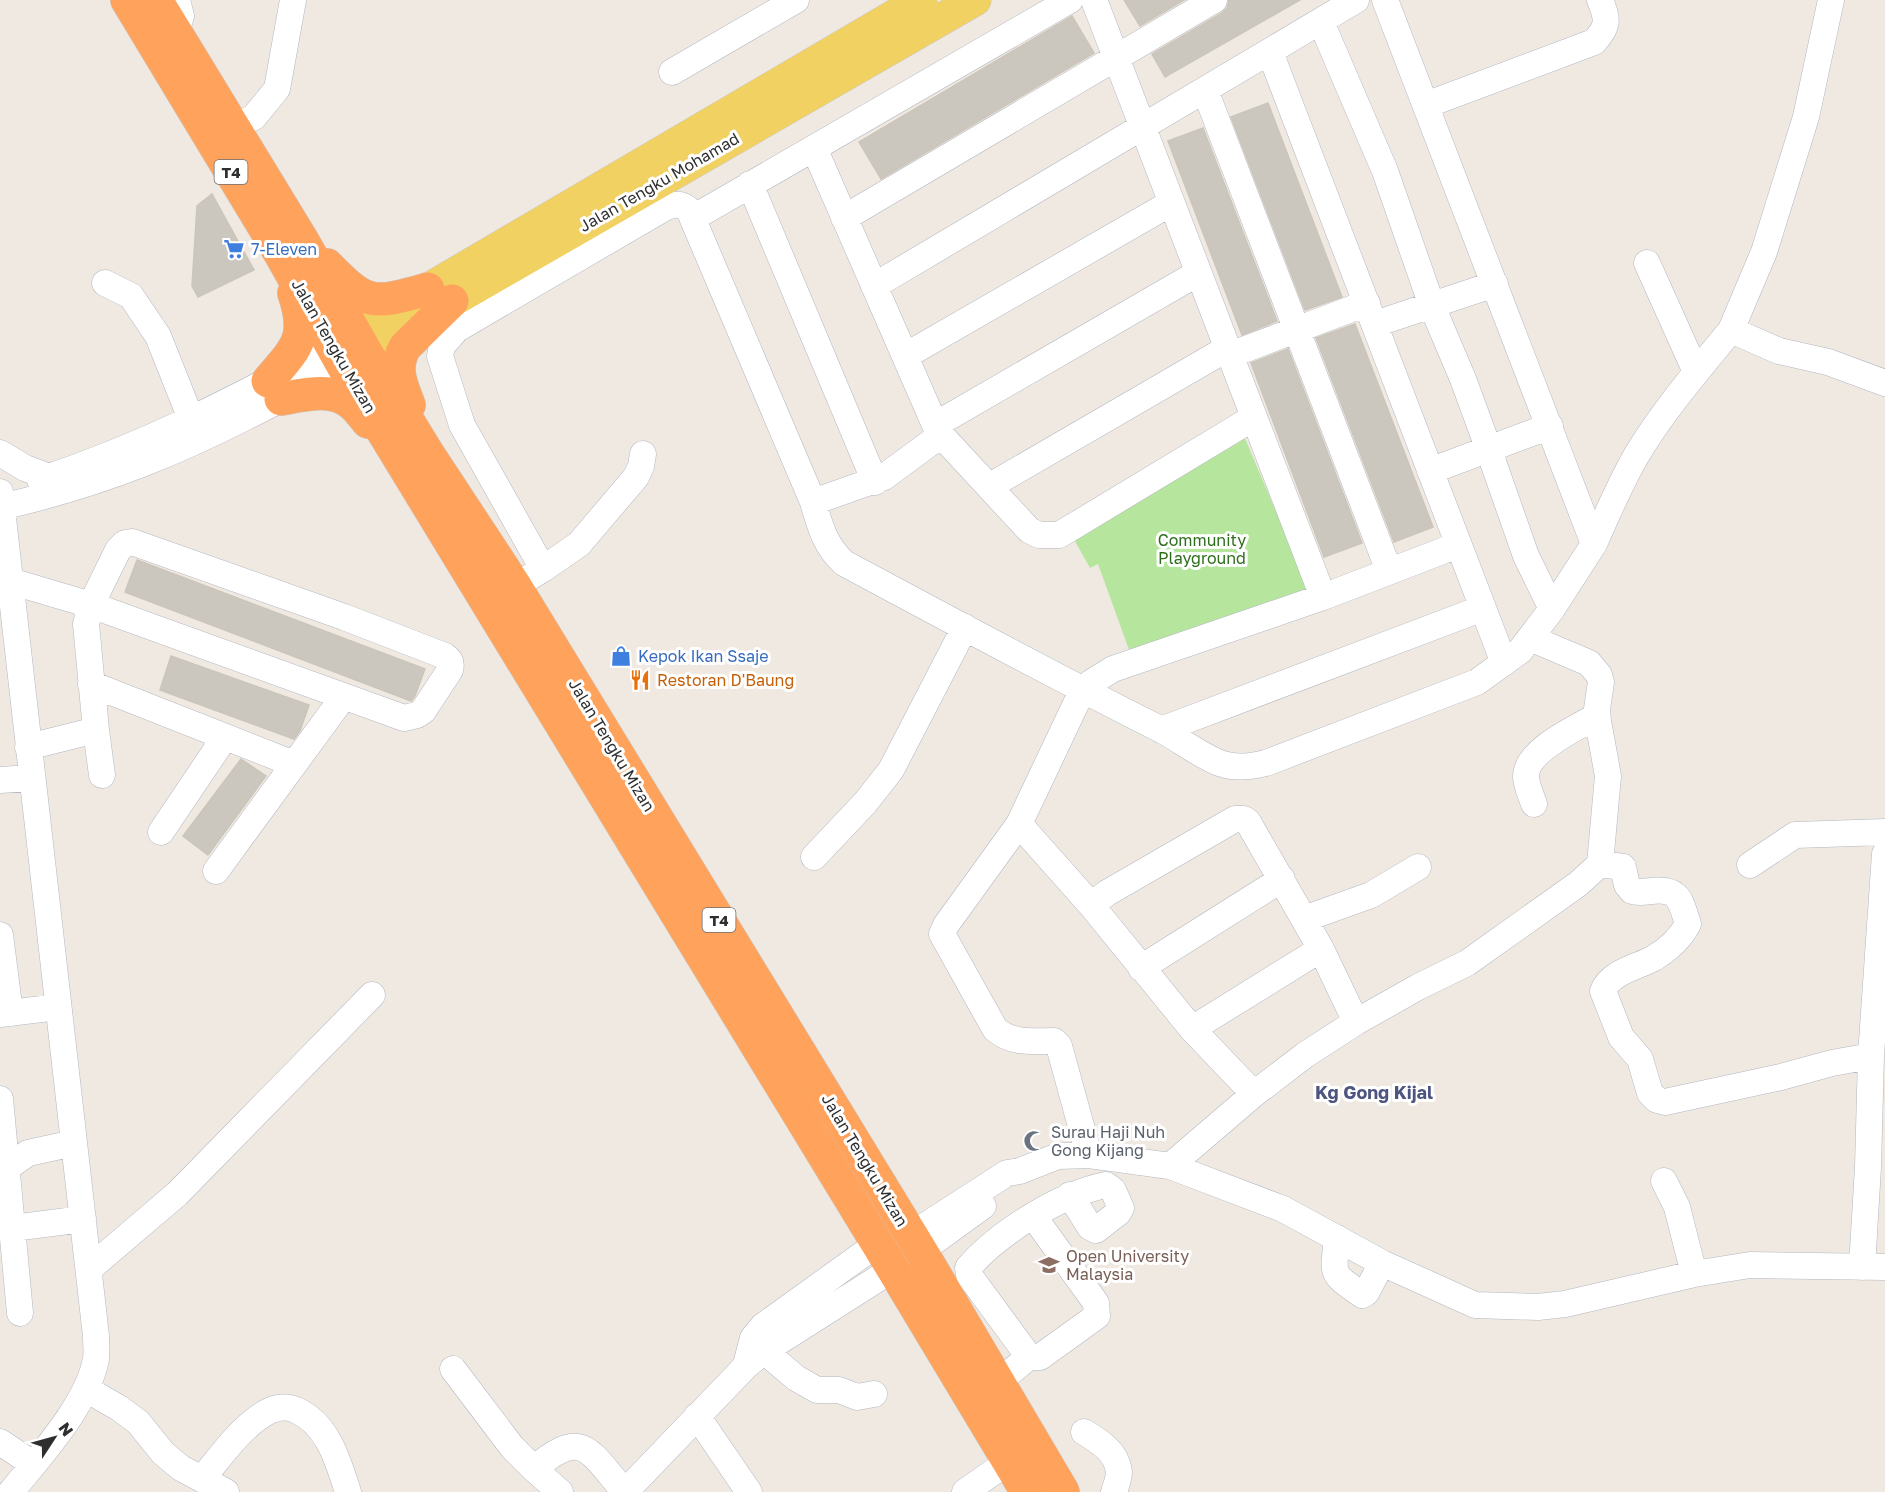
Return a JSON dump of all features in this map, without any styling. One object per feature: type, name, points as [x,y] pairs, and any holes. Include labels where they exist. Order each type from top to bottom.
[{"type":"highway","name":"Jalan Tengku Mizan","points":[[127,0],[291,246]]},
{"type":"highway","name":"Jalan Tengku Mizan","points":[[156,0],[234,127],[291,246],[349,349],[416,458],[885,1257],[1027,1492]]},
{"type":"highway","points":[[291,246],[349,287],[375,300],[440,295]]},
{"type":"highway","points":[[291,246],[301,334],[275,390],[325,393],[337,396],[351,403],[416,458]]},
{"type":"highway","points":[[416,458],[398,376],[399,364],[405,348],[440,295]]},
{"type":"highway","name":"Jalan Tengku Mizan","points":[[416,458],[515,586],[916,1243],[1063,1492]]},
{"type":"main road","name":"Jalan Tengku Mohamad","points":[[349,349],[921,0]]},
{"type":"main road","name":"Jalan Tengku Mohamad","points":[[440,295],[975,0]]},
{"type":"street","points":[[176,32],[181,16],[177,0]]},
{"type":"street","points":[[234,127],[254,117],[277,89],[293,0]]},
{"type":"street","points":[[672,72],[796,0]]},
{"type":"street","points":[[693,218],[1070,0]]},
{"type":"street","points":[[1094,0],[1323,597]]},
{"type":"street","points":[[844,218],[1214,0]]},
{"type":"street","points":[[874,286],[1356,0]]},
{"type":"street","points":[[1385,0],[1594,544]]},
{"type":"street","points":[[1426,105],[1594,42],[1603,33],[1606,24],[1606,15],[1600,0]]},
{"type":"street","points":[[543,569],[458,415],[441,357],[442,346],[457,329],[666,207],[676,204],[684,205],[693,218],[813,502],[825,540],[832,553],[843,563],[1082,691],[1161,730],[1217,762],[1239,767],[1255,766],[1477,682],[1520,651],[1552,609],[1594,544],[1638,453],[1696,372],[1731,330],[1764,252],[1806,117],[1831,0]]},
{"type":"street","points":[[1321,22],[1385,171],[1432,306],[1463,379],[1527,556],[1552,609]]},
{"type":"street","points":[[1270,52],[1504,663]]},
{"type":"street","points":[[1205,90],[1389,571]]},
{"type":"street","points":[[814,148],[938,430],[1029,530],[1039,535],[1059,535],[1253,417]]},
{"type":"street","points":[[750,184],[875,482]]},
{"type":"street","points":[[905,356],[1171,203]]},
{"type":"street","points":[[1647,262],[1696,372]]},
{"type":"street","points":[[813,502],[875,482],[938,430],[1198,273]]},
{"type":"street","points":[[105,284],[130,296],[158,336],[191,419]]},
{"type":"street","points":[[990,486],[1229,352],[1296,330],[1371,314],[1432,306],[1495,284]]},
{"type":"street","points":[[1731,330],[1779,351],[1828,362],[1885,384]]},
{"type":"street","points":[[2,517],[25,515],[47,487],[142,464],[191,444],[275,390],[349,349]]},
{"type":"street","points":[[2,517],[47,487],[96,461],[191,419],[275,390]]},
{"type":"street","points":[[1430,471],[1550,426]]},
{"type":"street","points":[[0,453],[25,468],[47,487]]},
{"type":"street","points":[[515,586],[579,544],[636,477],[643,454]]},
{"type":"street","points":[[0,1442],[22,1483],[55,1438],[86,1389],[96,1359],[89,1269],[28,747],[5,581],[2,517]]},
{"type":"street","points":[[5,581],[91,605],[404,718],[423,711],[452,664],[445,656],[344,617],[132,542],[125,543],[118,550],[91,605],[86,624],[102,775]]},
{"type":"street","points":[[1089,1155],[1059,1046],[1054,1041],[1010,1039],[995,1029],[942,934],[945,925],[1019,824],[1082,691],[1113,669],[1323,597],[1458,545]]},
{"type":"street","points":[[1161,730],[1483,608]]},
{"type":"street","points":[[814,857],[865,803],[891,770],[965,627]]},
{"type":"street","points":[[1170,1166],[1254,1094],[1305,1055],[1356,1022],[1418,987],[1467,963],[1578,884],[1600,864],[1608,776],[1597,716],[1602,682],[1595,668],[1589,663],[1530,638]]},
{"type":"street","points":[[91,684],[294,764]]},
{"type":"street","points":[[216,872],[344,696]]},
{"type":"street","points":[[1534,804],[1526,775],[1532,762],[1540,752],[1560,736],[1597,716]]},
{"type":"street","points":[[28,747],[96,730]]},
{"type":"street","points":[[161,832],[225,737]]},
{"type":"street","points":[[0,780],[31,778]]},
{"type":"street","points":[[1090,905],[1235,819],[1244,819],[1282,879],[1321,949],[1356,1022]]},
{"type":"street","points":[[1019,824],[1090,905],[1192,1029],[1254,1094]]},
{"type":"street","points":[[1750,865],[1795,835],[1885,832]]},
{"type":"street","points":[[916,1243],[993,1180],[1058,1156],[1089,1155],[1170,1166],[1283,1209],[1382,1263],[1475,1305],[1511,1307],[1565,1304],[1694,1274],[1750,1265],[1874,1267],[1869,1145],[1871,1056],[1885,854]]},
{"type":"street","points":[[1600,864],[1623,867],[1627,885],[1632,891],[1666,890],[1671,893],[1682,905],[1688,924],[1681,938],[1654,958],[1609,980],[1603,991],[1622,1037],[1640,1059],[1650,1093],[1657,1100],[1665,1102],[1871,1056]]},
{"type":"street","points":[[1304,919],[1371,895],[1418,867]]},
{"type":"street","points":[[1141,968],[1282,879]]},
{"type":"street","points":[[0,935],[5,1013],[58,1007]]},
{"type":"street","points":[[1192,1029],[1321,949]]},
{"type":"street","points":[[89,1269],[177,1194],[372,995]]},
{"type":"street","points":[[0,1099],[4,1170],[13,1228],[20,1313]]},
{"type":"street","points":[[4,1170],[28,1153],[74,1143]]},
{"type":"street","points":[[1664,1181],[1677,1207],[1694,1274]]},
{"type":"street","points":[[1029,1357],[969,1275],[968,1268],[980,1254],[1070,1195]]},
{"type":"street","points":[[998,1382],[1029,1357],[1040,1357],[1097,1316],[1096,1303],[1034,1217]]},
{"type":"street","points":[[13,1228],[83,1219]]},
{"type":"street","points":[[1337,1238],[1334,1269],[1338,1277],[1362,1295],[1366,1293],[1382,1263]]},
{"type":"street","points":[[534,1469],[554,1453],[573,1446],[586,1449],[625,1492],[754,1352],[885,1257]]},
{"type":"street","points":[[754,1352],[817,1389],[838,1390],[857,1397],[874,1394]]},
{"type":"street","points":[[453,1369],[502,1434],[558,1491]]},
{"type":"street","points":[[86,1389],[138,1422],[163,1453],[181,1468],[226,1492]]},
{"type":"street","points":[[202,1479],[249,1426],[271,1410],[289,1407],[307,1415],[323,1431],[339,1464],[348,1492]]},
{"type":"street","points":[[697,1416],[749,1492]]},
{"type":"street","points":[[1084,1431],[1106,1446],[1114,1458],[1119,1473],[1114,1492]]},
{"type":"street","points":[[965,1492],[1009,1461]]},
{"type":"green space","name":"Community Playground","points":[[1244,436],[1312,597],[1132,658],[1098,564],[1090,568],[1071,534]]},
{"type":"building","points":[[1124,0],[1184,0],[1140,26]]},
{"type":"building","points":[[1229,0],[1300,0],[1165,77],[1152,54],[1222,13],[1227,8]]},
{"type":"building","points":[[1072,16],[1094,53],[881,179],[859,142]]},
{"type":"building","points":[[1268,103],[1342,297],[1305,310],[1231,117]]},
{"type":"building","points":[[1203,128],[1277,321],[1242,335],[1168,141]]},
{"type":"building","points":[[212,194],[254,270],[198,297],[192,286],[197,206]]},
{"type":"building","points":[[1355,324],[1433,527],[1394,542],[1316,338]]},
{"type":"building","points":[[1288,349],[1362,543],[1324,557],[1251,363]]},
{"type":"building","points":[[137,560],[425,669],[415,696],[411,701],[125,592]]},
{"type":"building","points":[[171,656],[309,705],[300,731],[294,739],[160,690]]},
{"type":"building","points":[[241,759],[266,776],[208,855],[183,836]]},
{"type":"place","name":"7-Eleven","points":[[234,249]]},
{"type":"place","name":"Kepok Ikan Ssaje","points":[[621,656]]},
{"type":"place","name":"Restoran D'Baung","points":[[640,680]]},
{"type":"place","name":"Surau Haji Nuh Gong Kijang","points":[[1034,1141]]},
{"type":"place","name":"Open University Malaysia","points":[[1049,1265]]},
{"type":"district","name":"Kg Gong Kijal","points":[[1374,1092]]}]
